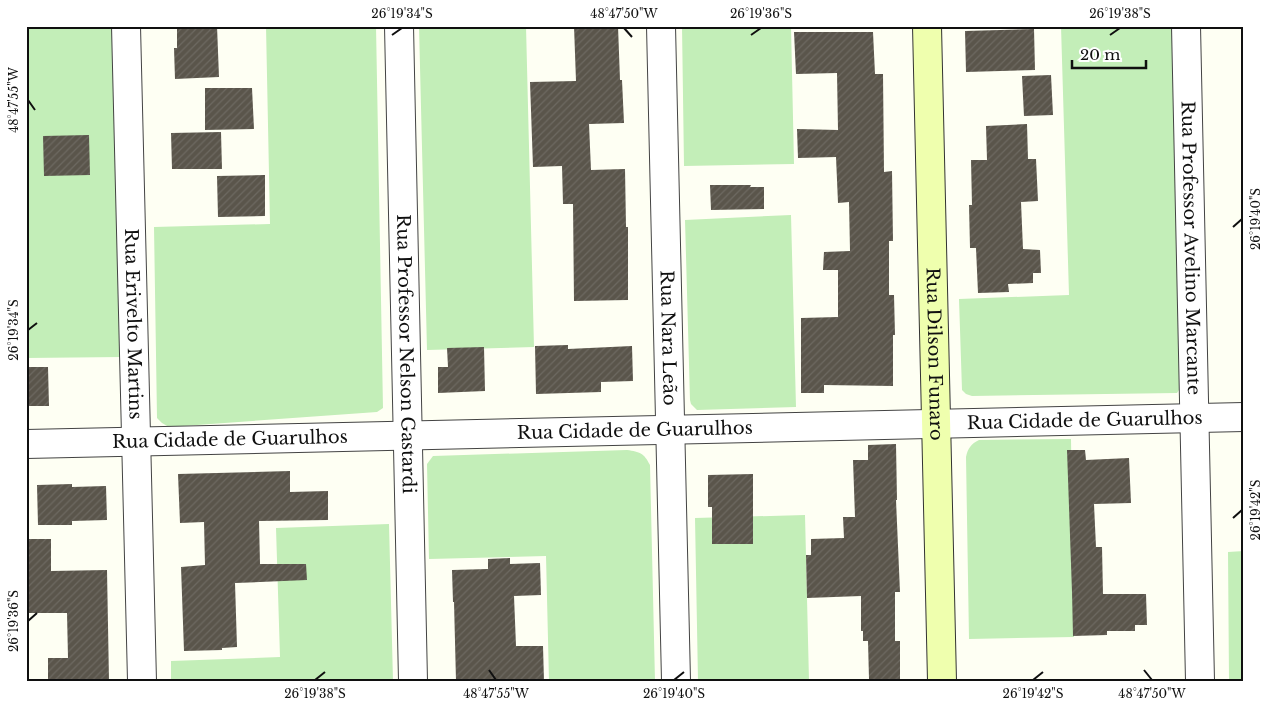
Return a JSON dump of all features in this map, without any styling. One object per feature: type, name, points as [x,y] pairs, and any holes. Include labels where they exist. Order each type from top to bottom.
[{"type":"street","name":"Rua Erivelto Martins","points":[[126,26],[142,681]]},
{"type":"street","name":"Rua Professor Nelson Gastardi","points":[[400,26],[412,681]]},
{"type":"street","name":"Rua Nara Leão","points":[[661,26],[676,681]]},
{"type":"street","name":"Rua Dilson Funaro","points":[[927,26],[942,681]]},
{"type":"street","name":"Rua Professor Avelino Marcante","points":[[1186,26],[1200,681]]},
{"type":"street","name":"Rua Cidade de Guarulhos","points":[[26,444],[1244,417]]},
{"type":"green space","points":[[26,26],[117,26],[122,357],[26,358]]},
{"type":"green space","points":[[266,26],[376,26],[383,408],[377,412],[169,427],[157,418],[154,227],[270,224]]},
{"type":"green space","points":[[419,26],[526,26],[534,347],[427,350]]},
{"type":"green space","points":[[682,26],[791,26],[794,164],[684,166]]},
{"type":"green space","points":[[1061,26],[1176,26],[1181,387],[1177,393],[972,396],[962,390],[959,299],[1069,295]]},
{"type":"green space","points":[[791,215],[796,407],[697,410],[690,400],[685,220]]},
{"type":"green space","points":[[1071,439],[1074,637],[969,639],[966,457],[969,449],[979,440]]},
{"type":"green space","points":[[627,450],[641,454],[650,465],[655,681],[549,681],[546,556],[429,559],[427,464],[433,456]]},
{"type":"green space","points":[[805,515],[809,681],[698,681],[695,518]]},
{"type":"green space","points":[[389,524],[393,681],[171,681],[171,661],[280,657],[276,528]]},
{"type":"green space","points":[[1244,551],[1244,681],[1229,681],[1228,552]]},
{"type":"building","points":[[177,26],[217,26],[219,77],[175,79],[174,48],[177,48]]},
{"type":"building","points":[[574,26],[618,26],[624,123],[589,124],[591,170],[625,169],[626,227],[628,227],[628,300],[574,301],[573,204],[563,204],[562,166],[533,167],[530,82],[576,81]]},
{"type":"building","points":[[1034,29],[1035,70],[966,72],[965,31]]},
{"type":"building","points":[[794,32],[873,32],[875,74],[883,74],[884,172],[892,171],[893,241],[889,241],[889,295],[894,295],[893,386],[824,385],[824,393],[801,393],[801,318],[838,317],[838,270],[823,270],[824,252],[850,251],[849,202],[838,203],[836,157],[798,158],[797,129],[838,130],[837,73],[796,74]]},
{"type":"building","points":[[1051,75],[1053,115],[1024,116],[1022,76]]},
{"type":"building","points":[[205,88],[252,88],[254,129],[205,130]]},
{"type":"building","points":[[1027,124],[1028,159],[1036,159],[1038,201],[1021,202],[1023,249],[1040,250],[1041,273],[1033,273],[1033,283],[1008,284],[1009,292],[978,293],[976,248],[970,248],[969,205],[972,205],[971,160],[987,160],[986,126]]},
{"type":"building","points":[[221,132],[222,169],[172,169],[171,133]]},
{"type":"building","points":[[89,135],[90,175],[44,176],[43,136]]},
{"type":"building","points":[[265,175],[265,216],[218,217],[217,176]]},
{"type":"building","points":[[710,185],[751,185],[750,187],[764,187],[764,209],[711,210]]},
{"type":"building","points":[[568,345],[568,349],[632,346],[633,381],[601,382],[601,392],[536,394],[535,346]]},
{"type":"building","points":[[484,347],[485,391],[438,393],[438,367],[448,367],[447,348]]},
{"type":"building","points":[[26,367],[48,367],[49,406],[26,406]]},
{"type":"building","points":[[896,444],[896,500],[900,592],[895,592],[895,641],[900,641],[900,679],[869,679],[868,641],[863,641],[863,631],[861,631],[861,596],[807,598],[806,555],[811,555],[811,539],[844,538],[843,517],[855,517],[853,460],[868,460],[868,445]]},
{"type":"building","points":[[1067,450],[1085,450],[1086,460],[1129,458],[1131,503],[1094,504],[1096,547],[1102,547],[1103,594],[1146,594],[1147,625],[1135,625],[1135,631],[1107,631],[1107,635],[1073,636]]},
{"type":"building","points":[[290,471],[290,492],[328,491],[328,520],[259,521],[260,564],[306,564],[307,580],[235,583],[237,647],[222,648],[222,650],[184,651],[181,567],[205,565],[204,522],[180,523],[178,474]]},
{"type":"building","points":[[753,474],[753,544],[712,544],[712,507],[708,507],[708,475]]},
{"type":"building","points":[[72,484],[72,487],[106,486],[107,520],[72,521],[72,525],[38,525],[37,485]]},
{"type":"building","points":[[26,539],[51,539],[51,571],[107,570],[109,681],[48,681],[48,658],[68,658],[67,613],[26,613]]},
{"type":"building","points":[[510,558],[510,564],[540,563],[541,595],[514,596],[516,646],[543,646],[544,681],[456,681],[452,570],[488,569],[488,559]]}]
